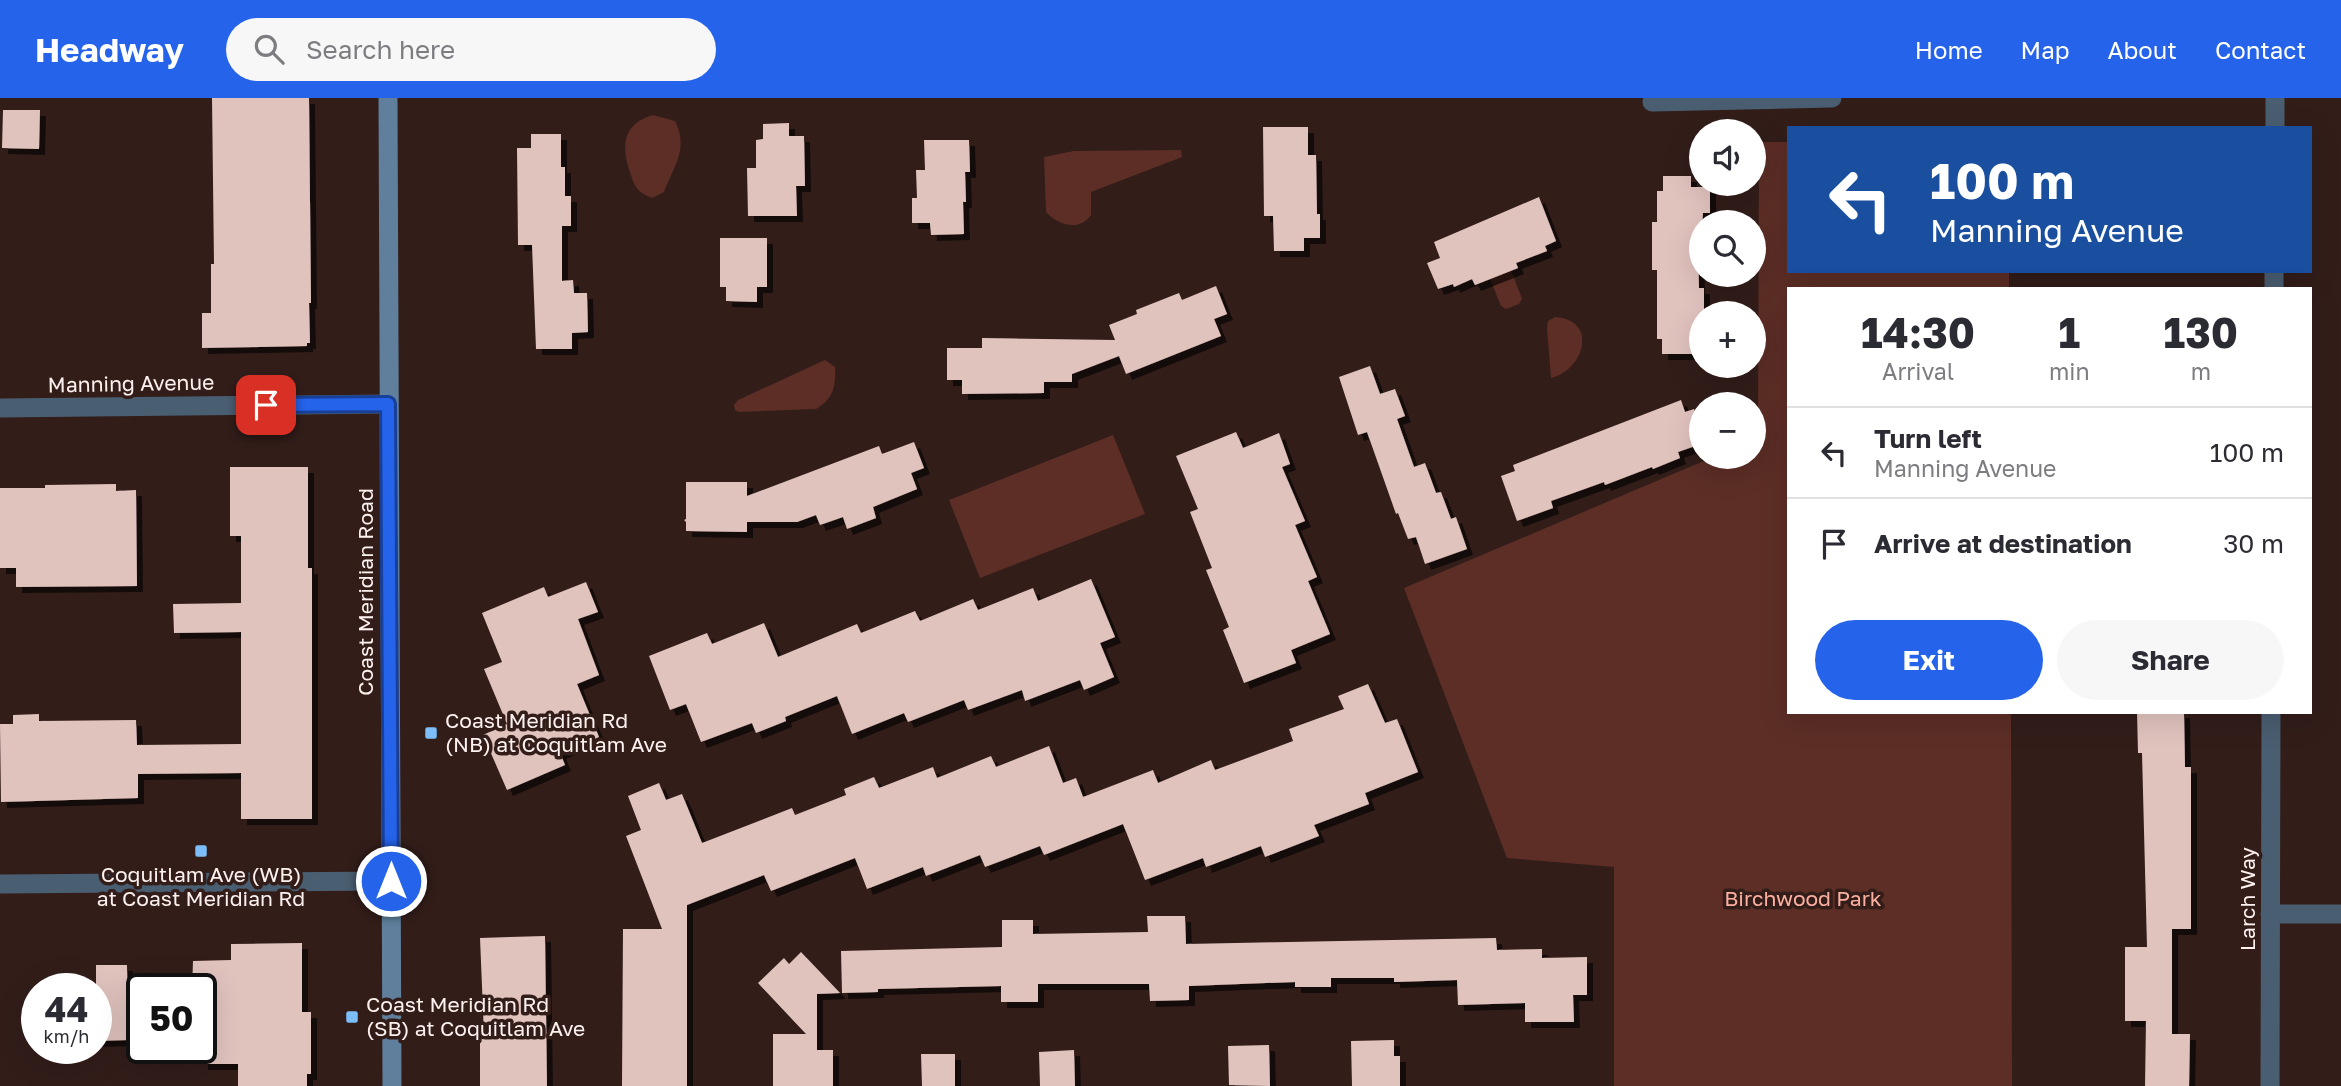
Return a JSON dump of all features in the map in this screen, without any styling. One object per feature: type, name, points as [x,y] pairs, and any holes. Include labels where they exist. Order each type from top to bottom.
[{"type":"main road","name":"Coast Meridian Road","points":[[388,98],[392,1086]]},
{"type":"street","points":[[1651,102],[1832,98]]},
{"type":"street","points":[[2275,126],[2276,98]]},
{"type":"street","name":"Manning Avenue","points":[[0,408],[388,404]]},
{"type":"street","name":"Larch Way","points":[[2270,1086],[2271,714]]},
{"type":"street","points":[[0,884],[391,881]]},
{"type":"street","points":[[2270,914],[2341,914]]},
{"type":"green space","points":[[653,115],[675,121],[681,140],[679,157],[664,192],[652,198],[642,193],[634,184],[625,143],[636,124]]},
{"type":"green space","name":"Birchwood Park","points":[[1766,142],[1787,142],[1787,273],[2009,273],[2009,287],[1787,287],[1787,714],[2011,714],[2012,1086],[1614,1086],[1614,867],[1507,858],[1404,588],[1689,467],[1766,469],[1766,392],[1758,392],[1758,378],[1766,378],[1766,301],[1758,301],[1759,287],[1766,287],[1766,210],[1759,210],[1759,196],[1766,196]]},
{"type":"green space","points":[[1181,150],[1182,157],[1091,192],[1091,215],[1081,224],[1062,223],[1046,212],[1044,157],[1074,151]]},
{"type":"green space","points":[[1511,270],[1522,299],[1519,304],[1506,309],[1501,306],[1490,279]]},
{"type":"green space","points":[[1555,317],[1569,320],[1578,327],[1582,346],[1572,366],[1551,378],[1547,329],[1548,321]]},
{"type":"green space","points":[[825,360],[835,367],[835,381],[830,397],[816,409],[735,410],[734,405],[738,400]]},
{"type":"green space","points":[[1113,435],[1145,514],[980,578],[949,500]]},
{"type":"building","points":[[212,98],[309,98],[311,303],[310,343],[307,343],[307,346],[202,348],[202,313],[211,313],[211,264],[214,264]]},
{"type":"building","points":[[3,110],[40,110],[39,149],[2,148]]},
{"type":"building","points":[[789,123],[789,136],[804,136],[805,186],[796,186],[797,216],[748,216],[747,168],[756,168],[756,140],[763,139],[763,124]]},
{"type":"building","points":[[1263,127],[1308,127],[1308,155],[1316,155],[1320,238],[1304,238],[1304,251],[1274,251],[1273,216],[1264,216]]},
{"type":"building","points":[[531,134],[561,134],[561,167],[565,167],[565,196],[571,196],[571,226],[562,226],[562,281],[573,280],[574,293],[587,293],[588,332],[572,333],[572,349],[536,349],[532,245],[518,245],[517,148],[531,148]]},
{"type":"building","points":[[924,140],[969,140],[970,172],[965,172],[966,202],[963,202],[964,234],[931,235],[930,223],[912,223],[912,198],[917,198],[916,170],[925,170]]},
{"type":"building","points":[[1663,176],[1689,176],[1689,196],[1710,196],[1710,210],[1689,210],[1689,287],[1704,288],[1704,301],[1689,301],[1689,354],[1662,354],[1662,339],[1657,339],[1657,270],[1652,270],[1652,222],[1657,222],[1657,191],[1663,191]]},
{"type":"building","points":[[1539,197],[1556,241],[1545,246],[1547,251],[1516,263],[1518,268],[1475,285],[1472,279],[1454,287],[1453,284],[1438,289],[1427,263],[1440,258],[1434,242]]},
{"type":"building","points":[[720,238],[767,238],[767,287],[757,287],[757,302],[726,301],[726,287],[720,287]]},
{"type":"building","points":[[1216,286],[1227,314],[1214,319],[1221,336],[1126,374],[1119,356],[1072,374],[1072,382],[1044,382],[1044,393],[962,394],[962,380],[947,380],[947,348],[982,348],[982,338],[1115,340],[1109,325],[1137,314],[1136,310],[1179,293],[1182,300]]},
{"type":"building","points":[[1370,366],[1380,394],[1395,389],[1405,416],[1397,419],[1414,467],[1425,463],[1436,493],[1441,492],[1451,519],[1456,517],[1467,549],[1425,564],[1416,537],[1408,539],[1398,513],[1396,514],[1367,432],[1358,435],[1339,377]]},
{"type":"building","points":[[1681,400],[1685,412],[1689,411],[1689,448],[1678,452],[1680,458],[1551,501],[1553,508],[1517,521],[1501,476],[1515,471],[1513,465]]},
{"type":"building","points":[[1236,432],[1243,448],[1279,433],[1290,464],[1282,467],[1305,521],[1295,525],[1317,577],[1308,581],[1330,634],[1291,650],[1296,663],[1244,683],[1223,630],[1229,627],[1206,570],[1212,568],[1190,512],[1198,509],[1176,456]]},
{"type":"building","points":[[914,442],[924,468],[911,473],[917,489],[873,507],[876,518],[847,529],[843,517],[820,525],[816,515],[797,522],[747,522],[747,532],[686,531],[686,482],[747,482],[747,496],[879,446],[882,454]]},
{"type":"building","points":[[230,467],[308,467],[308,568],[312,568],[312,819],[241,819],[241,773],[138,774],[138,798],[1,802],[0,724],[13,724],[13,715],[39,714],[39,721],[136,720],[137,745],[241,744],[241,632],[174,633],[173,604],[241,603],[241,536],[230,536]]},
{"type":"building","points":[[116,484],[116,491],[136,490],[137,586],[16,587],[16,568],[0,568],[0,488]]},
{"type":"building","points":[[1091,579],[1115,637],[1100,643],[1114,677],[1084,690],[1080,680],[1025,701],[1022,690],[968,710],[964,700],[908,722],[904,713],[852,734],[837,696],[785,717],[786,721],[756,733],[752,723],[701,742],[686,704],[670,710],[649,656],[707,633],[712,644],[764,623],[778,657],[857,624],[861,633],[915,611],[920,621],[973,599],[978,610],[1033,588],[1038,601]]},
{"type":"building","points":[[586,582],[598,612],[578,619],[599,675],[577,684],[599,737],[560,753],[565,765],[507,790],[483,735],[507,724],[484,669],[502,662],[482,613],[544,587],[548,597]]},
{"type":"building","points":[[1368,684],[1385,723],[1397,719],[1418,772],[1365,793],[1369,804],[1314,825],[1319,836],[1265,857],[1261,846],[1206,867],[1203,858],[1145,880],[1123,824],[1044,855],[1040,846],[985,867],[980,855],[926,876],[923,867],[867,889],[855,858],[771,891],[764,875],[687,905],[687,1086],[622,1086],[623,929],[662,929],[626,836],[641,830],[628,796],[659,783],[666,800],[682,794],[702,843],[792,808],[795,815],[846,795],[844,789],[874,777],[879,788],[933,767],[937,778],[991,756],[996,767],[1049,746],[1063,783],[1076,778],[1083,797],[1153,770],[1158,783],[1211,760],[1215,770],[1293,741],[1289,729],[1344,709],[1338,696]]},
{"type":"building","points":[[2137,714],[2184,714],[2185,767],[2191,767],[2191,929],[2172,929],[2172,1034],[2190,1034],[2189,1086],[2145,1086],[2146,1021],[2125,1021],[2125,947],[2147,947],[2142,753],[2138,753]]},
{"type":"building","points":[[1147,916],[1185,916],[1186,944],[1496,938],[1497,950],[1542,949],[1542,958],[1587,957],[1587,995],[1573,995],[1574,1022],[1525,1022],[1525,1003],[1458,1005],[1457,980],[1394,982],[1394,978],[1331,978],[1331,987],[1295,987],[1295,982],[1189,986],[1189,1000],[1150,1001],[1149,984],[1038,984],[1038,1002],[1001,1002],[1001,986],[878,989],[878,992],[842,993],[841,951],[1002,947],[1002,920],[1033,920],[1033,934],[1148,932]]},
{"type":"building","points":[[545,936],[547,1086],[480,1086],[480,1035],[484,1035],[480,938]]},
{"type":"building","points":[[302,943],[302,1012],[311,1012],[311,1074],[307,1074],[307,1086],[238,1086],[238,1064],[217,1064],[217,973],[193,973],[193,961],[231,960],[231,944]]},
{"type":"building","points":[[801,952],[840,993],[817,994],[817,1050],[833,1050],[833,1086],[773,1086],[773,1034],[806,1034],[758,983],[784,958],[789,964]]},
{"type":"building","points":[[96,965],[127,965],[126,1040],[112,1040],[112,973],[96,973]]},
{"type":"building","points":[[1394,1040],[1394,1056],[1400,1056],[1400,1086],[1352,1086],[1351,1041]]},
{"type":"building","points":[[1269,1045],[1270,1086],[1229,1085],[1228,1046]]},
{"type":"building","points":[[1074,1050],[1075,1086],[1040,1086],[1039,1052]]},
{"type":"building","points":[[921,1054],[955,1054],[955,1086],[922,1086]]},
{"type":"place","name":"Coast Meridian Rd (NB) at Coquitlam Ave","points":[[431,733]]},
{"type":"place","name":"Coquitlam Ave (WB) at Coast Meridian Rd","points":[[201,851]]},
{"type":"place","name":"Coast Meridian Rd (SB) at Coquitlam Ave","points":[[352,1017]]},
{"type":"route","points":[[266,405],[388,404],[391,881]]}]
